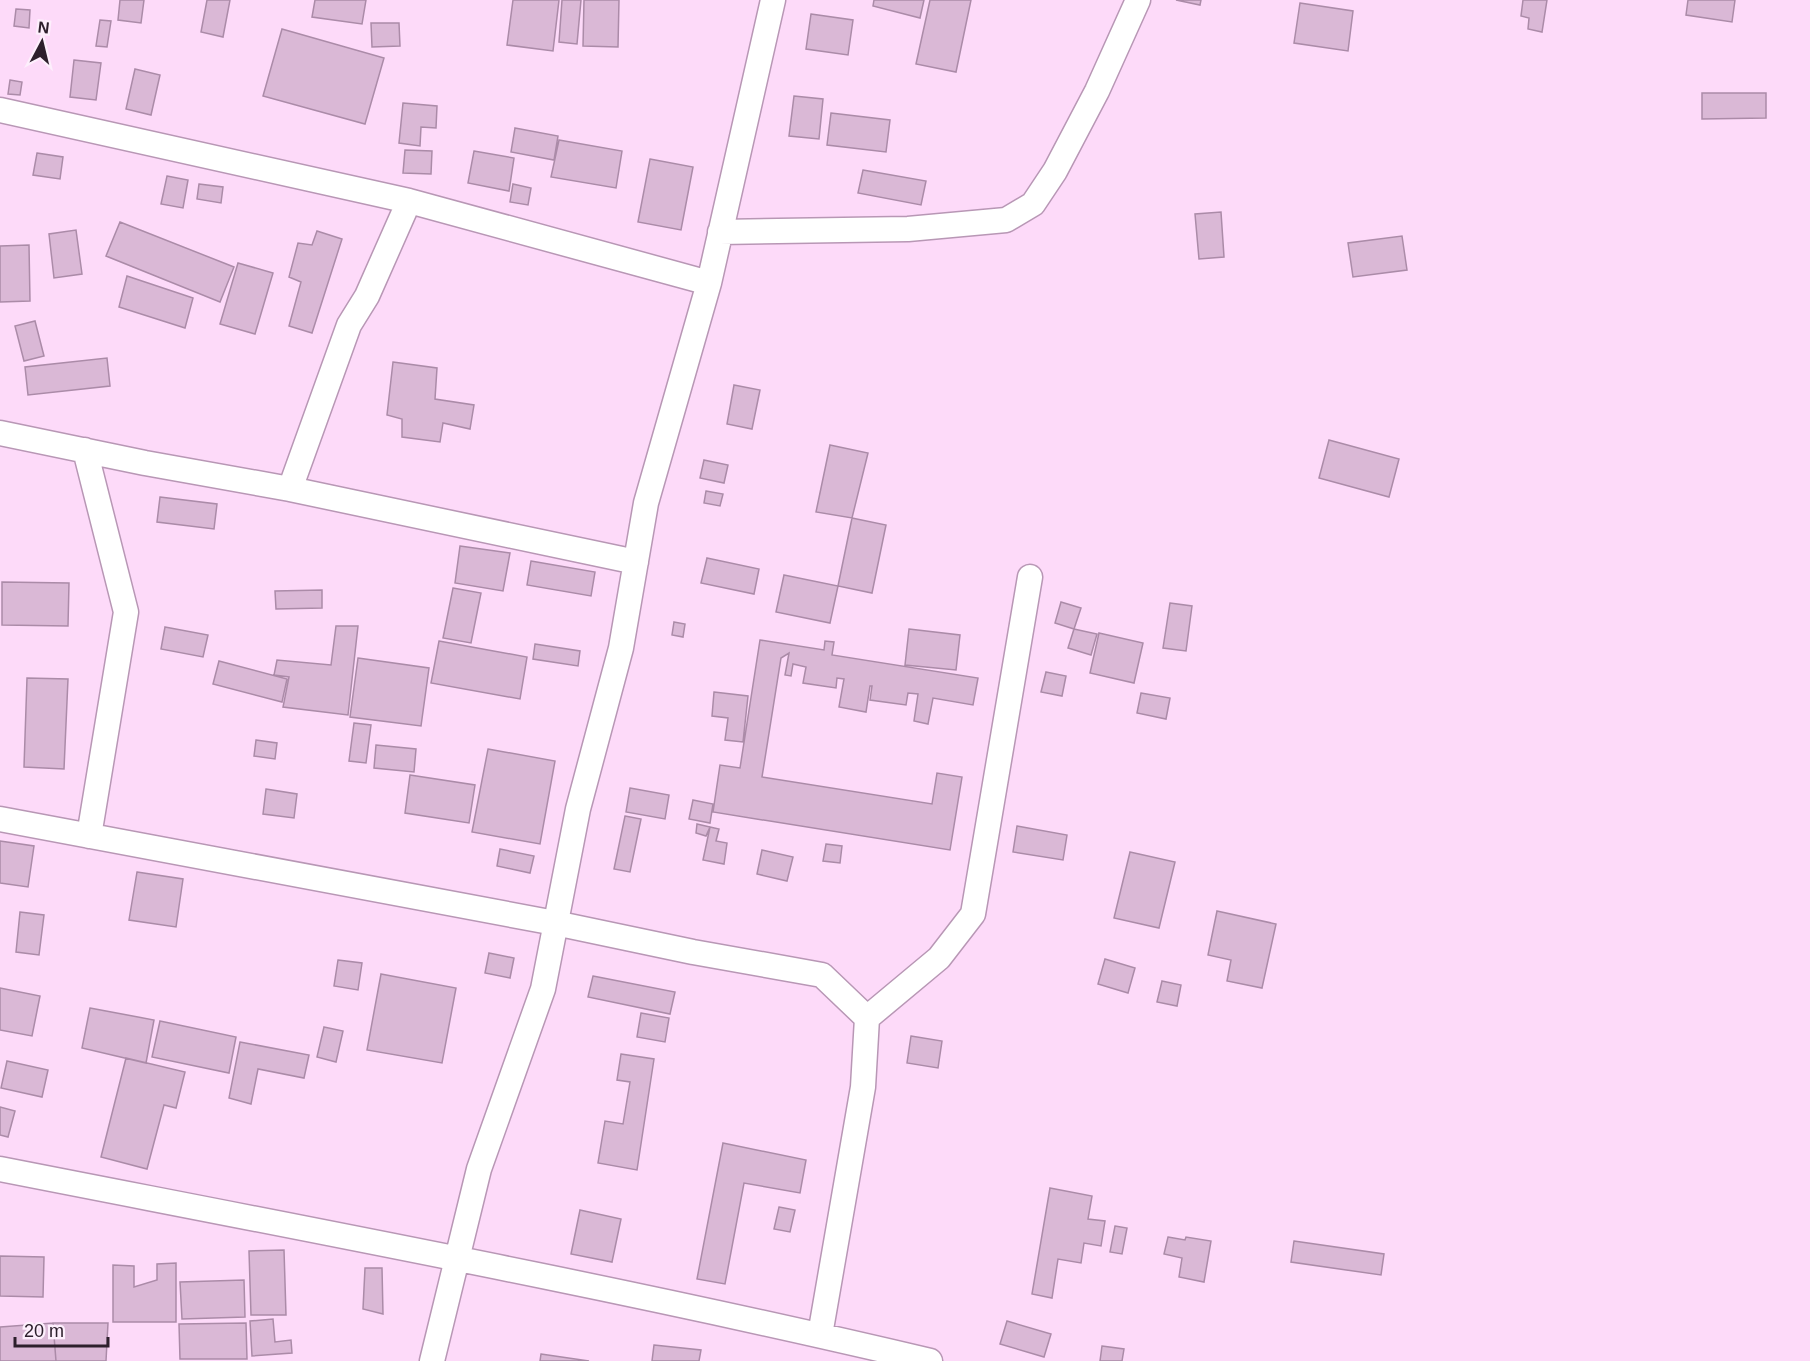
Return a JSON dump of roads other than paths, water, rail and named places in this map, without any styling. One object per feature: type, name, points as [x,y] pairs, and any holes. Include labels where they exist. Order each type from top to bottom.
[{"type":"street","points":[[432,1361],[479,1169],[543,989],[578,809],[621,648],[646,503],[708,283],[773,0]]},
{"type":"street","points":[[720,232],[908,229],[1005,220],[1033,204],[1055,171],[1097,91],[1138,0]]},
{"type":"street","points":[[0,110],[409,201],[708,283]]},
{"type":"street","points":[[290,489],[349,325],[367,296],[409,201]]},
{"type":"street","points":[[0,433],[145,463],[290,489],[636,562]]},
{"type":"street","points":[[85,450],[126,612],[89,836]]},
{"type":"street","points":[[819,1335],[863,1087],[867,1018],[939,958],[973,914],[1030,577]]},
{"type":"street","points":[[0,819],[822,975],[867,1018]]},
{"type":"street","points":[[0,1168],[456,1258],[819,1335],[930,1361]]}]
